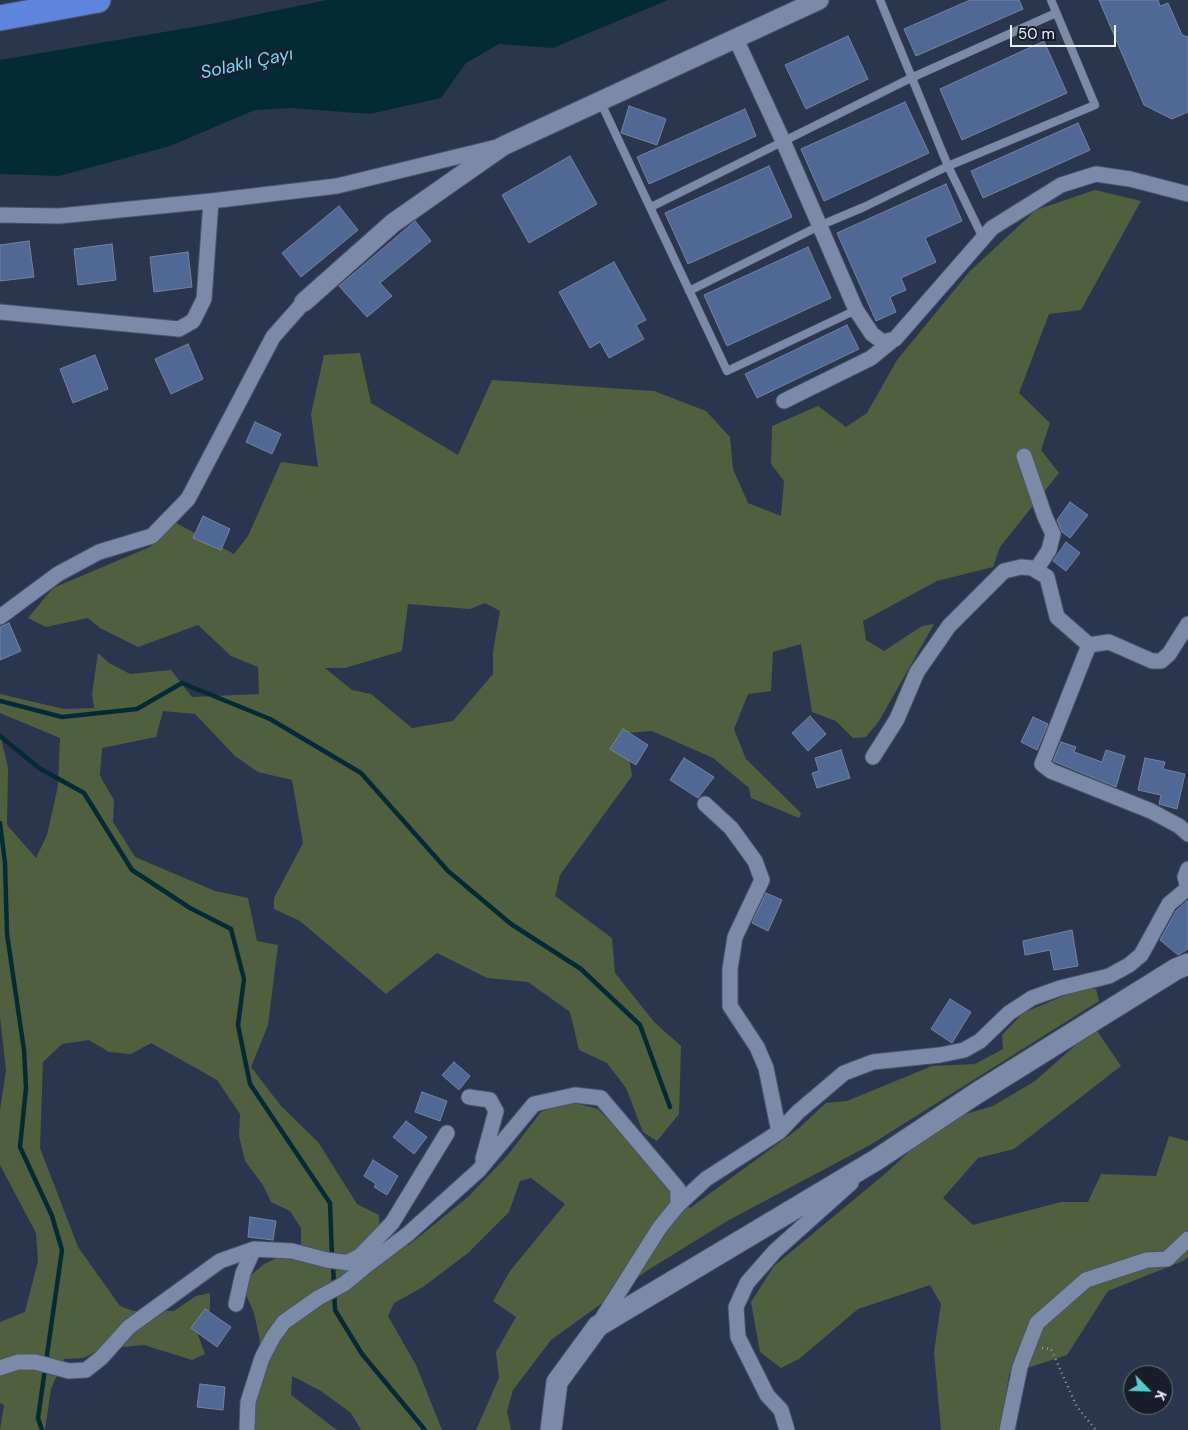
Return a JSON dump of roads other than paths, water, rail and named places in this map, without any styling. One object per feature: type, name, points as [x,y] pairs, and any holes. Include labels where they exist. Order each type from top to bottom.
[{"type":"highway","points":[[0,18],[98,0]]},
{"type":"main road","points":[[551,1430],[557,1382],[598,1326],[876,1160],[977,1094],[1176,969],[1188,964]]},
{"type":"street","points":[[0,215],[59,216],[338,186],[503,146],[601,103],[735,37],[818,0]]},
{"type":"street","points":[[735,37],[783,141],[818,226],[856,310],[872,334],[883,342],[895,339]]},
{"type":"street","points":[[0,617],[58,574],[99,552],[152,536],[188,499],[273,337],[304,302],[393,222],[503,146]]},
{"type":"street","points":[[784,402],[871,358],[895,339],[992,228],[1062,185],[1096,174],[1130,179],[1188,194]]},
{"type":"street","points":[[0,312],[179,329],[193,321],[204,299],[211,201]]},
{"type":"street","points":[[1024,456],[1045,517],[1053,534],[1049,550],[1036,570]]},
{"type":"street","points":[[873,757],[897,719],[917,672],[949,626],[1004,571],[1021,566],[1036,570],[1047,577],[1056,617],[1089,645],[1109,642],[1152,661],[1161,662],[1169,654],[1188,624]]},
{"type":"street","points":[[1089,645],[1042,764],[1051,771],[1151,811],[1179,826],[1188,834]]},
{"type":"street","points":[[705,804],[731,828],[755,861],[762,880],[735,937],[730,969],[730,1006],[757,1047],[766,1068],[779,1132]]},
{"type":"street","points":[[598,1326],[660,1227],[678,1205],[706,1179],[779,1132],[798,1112],[844,1073],[873,1062],[940,1056],[964,1050],[980,1041],[1009,1013],[1032,998],[1068,986],[1109,976],[1129,965],[1141,955],[1170,904],[1188,888],[1185,877],[1188,869]]},
{"type":"street","points":[[247,1430],[248,1402],[262,1358],[273,1337],[284,1322],[318,1298],[344,1284],[408,1234],[479,1170],[534,1104],[575,1095],[601,1098],[678,1189],[678,1205]]},
{"type":"street","points":[[468,1097],[490,1100],[496,1111],[491,1138],[479,1170]]},
{"type":"street","points":[[346,1262],[360,1256],[392,1223],[447,1133]]},
{"type":"street","points":[[787,1430],[782,1410],[767,1395],[738,1337],[736,1307],[747,1283],[775,1251],[876,1160]]},
{"type":"street","points":[[1007,1430],[1020,1367],[1037,1323],[1086,1280],[1147,1260],[1167,1259],[1188,1239]]},
{"type":"street","points":[[0,1368],[18,1362],[35,1362],[69,1371],[86,1370],[101,1358],[129,1327],[220,1261],[254,1249],[292,1251],[327,1260],[367,1265]]},
{"type":"street","points":[[236,1304],[243,1274],[254,1249]]},
{"type":"lane","points":[[880,0],[948,166],[983,238]]},
{"type":"lane","points":[[689,291],[818,226],[864,207],[948,166],[1095,105],[1051,0]]},
{"type":"lane","points":[[651,207],[912,78],[1056,13]]},
{"type":"lane","points":[[601,103],[727,371],[856,310]]},
{"type":"water","name":"Solaklı Çayı","points":[[327,0],[668,0],[553,48],[499,44],[466,63],[441,98],[370,114],[291,108],[255,110],[170,146],[59,176],[0,174],[0,60],[211,24]]},
{"type":"waterway","points":[[0,701],[62,717],[137,709],[182,683],[270,719],[361,773],[448,871],[511,924],[581,969],[640,1025],[670,1107]]},
{"type":"waterway","points":[[0,736],[39,768],[84,793],[132,870],[190,908],[231,929],[244,979],[238,1025],[250,1084],[330,1203],[332,1257]]},
{"type":"waterway","points":[[0,823],[5,863],[7,934],[24,1050],[26,1088],[20,1147],[52,1216],[62,1250],[38,1418],[42,1430]]},
{"type":"waterway","points":[[333,1265],[335,1310],[362,1354],[425,1430]]}]
